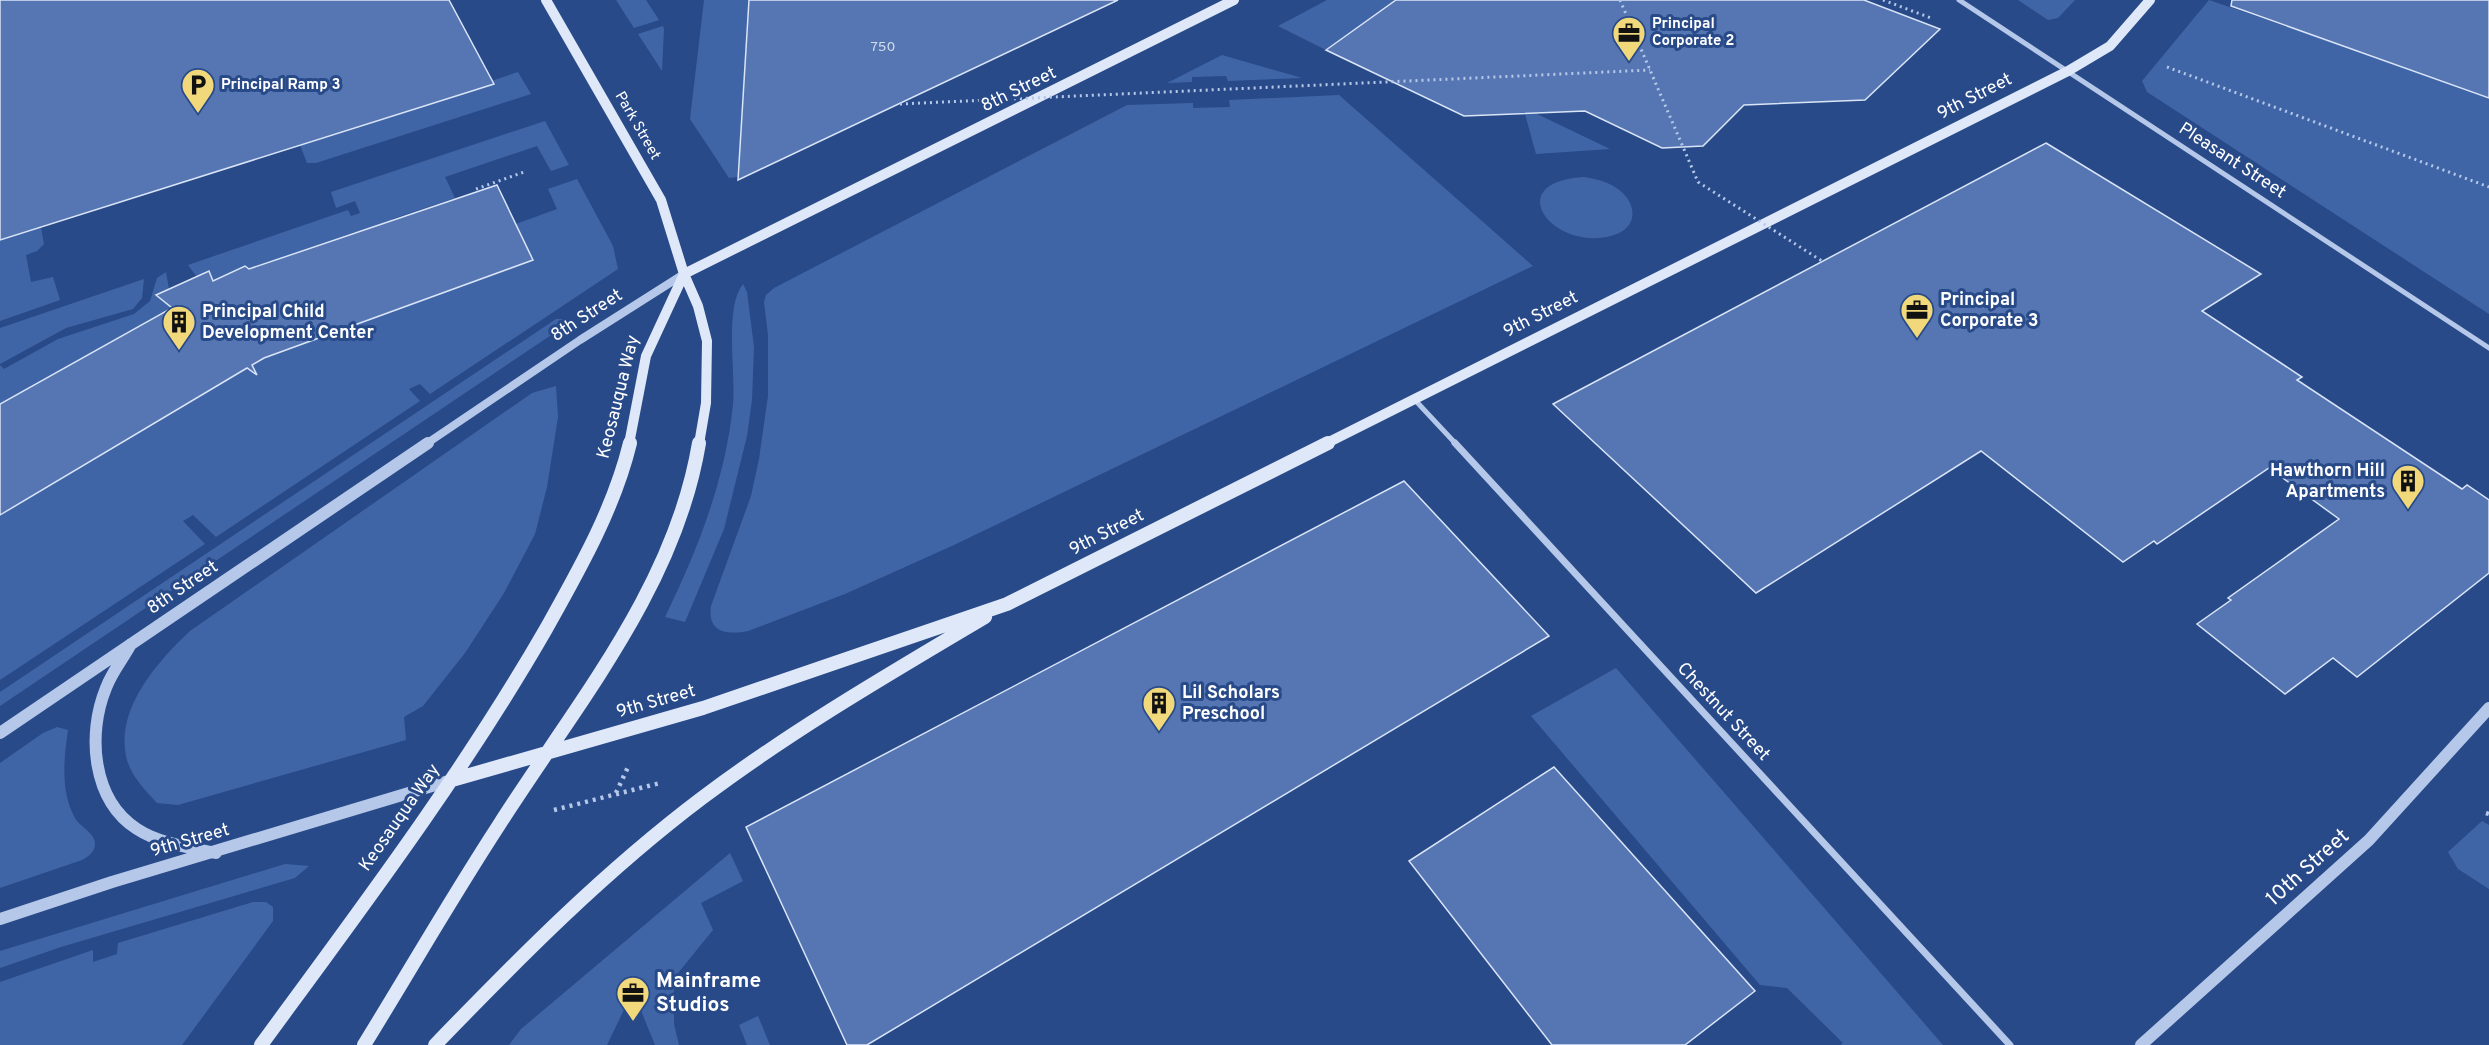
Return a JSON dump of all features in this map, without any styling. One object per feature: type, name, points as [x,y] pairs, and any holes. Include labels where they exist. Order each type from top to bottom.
[{"type":"main road","name":"Park Street","points":[[546,0],[656,191],[670,220],[684,274]]},
{"type":"main road","name":"8th Street","points":[[684,274],[1234,0]]},
{"type":"main road","name":"9th Street","points":[[452,780],[703,708],[1007,604],[2068,71],[2110,46],[2150,0]]},
{"type":"main road","points":[[364,1045],[498,826],[629,627],[661,566],[684,508],[696,462],[706,403],[707,341],[698,306],[684,274]]},
{"type":"main road","name":"Keosauqua Way","points":[[261,1045],[452,780],[528,662],[577,576],[610,507],[630,442],[646,358],[660,319],[684,274]]},
{"type":"main road","points":[[435,1045],[529,951],[634,854],[702,798],[868,687],[1007,604]]},
{"type":"street","name":"Pleasant Street","points":[[1959,0],[2489,348]]},
{"type":"street","name":"8th Street","points":[[0,733],[580,340],[684,274]]},
{"type":"street","name":"Chestnut Street","points":[[1414,399],[2010,1045]]},
{"type":"street","points":[[133,641],[104,690],[95,737],[97,776],[113,807],[136,829],[162,840],[217,853]]},
{"type":"street","name":"10th Street","points":[[2141,1045],[2369,840],[2443,762],[2489,708]]},
{"type":"street","name":"9th Street","points":[[0,919],[112,882],[217,853],[452,780]]},
{"type":"path","points":[[1620,0],[1698,182],[1822,261]]},
{"type":"path","points":[[1883,0],[1931,18]]},
{"type":"path","points":[[2167,67],[2489,187]]},
{"type":"path","points":[[900,104],[1650,70]]},
{"type":"path","points":[[476,189],[524,172]]},
{"type":"path","points":[[616,794],[631,761]]},
{"type":"path","points":[[554,810],[670,780]]},
{"type":"shaded area","points":[[616,0],[646,0],[659,20],[634,28]]},
{"type":"shaded area","points":[[704,0],[749,0],[738,177],[729,178],[690,119]]},
{"type":"shaded area","points":[[1327,0],[1396,0],[1326,50],[1278,26]]},
{"type":"shaded area","points":[[2018,0],[2075,0],[2058,18],[2048,20]]},
{"type":"shaded area","points":[[2209,0],[2489,96],[2489,314],[2147,92],[2142,81]]},
{"type":"shaded area","points":[[663,26],[664,29],[662,71],[638,34]]},
{"type":"shaded area","points":[[1222,55],[1302,78],[1228,81],[1226,76],[1192,77],[1192,82],[1167,83]]},
{"type":"shaded area","points":[[518,72],[531,94],[316,163],[307,163],[300,145]]},
{"type":"shaded area","points":[[1339,95],[1533,266],[954,545],[845,594],[748,631],[733,633],[715,627],[712,622],[711,606],[751,496],[759,459],[768,396],[768,335],[764,302],[766,295],[774,288],[1127,105],[1193,103],[1193,108],[1230,107],[1229,100]]},
{"type":"shaded area","points":[[1535,113],[1610,149],[1536,154],[1525,114]]},
{"type":"shaded area","points":[[545,121],[569,165],[551,171],[537,146],[445,177],[455,198],[392,219],[401,239],[364,252],[355,232],[213,281],[209,271],[197,277],[188,265],[348,210],[351,216],[360,213],[355,201],[336,208],[331,192]]},
{"type":"shaded area","points":[[1584,177],[1600,180],[1623,193],[1633,214],[1627,227],[1611,236],[1589,238],[1570,234],[1554,225],[1544,214],[1540,202],[1544,190],[1559,182]]},
{"type":"shaded area","points":[[577,179],[613,246],[618,269],[430,394],[420,384],[409,389],[420,401],[216,537],[193,515],[183,521],[205,544],[0,680],[0,515],[99,455],[243,361],[533,260],[516,224],[557,209],[548,189]]},
{"type":"shaded area","points":[[41,227],[44,244],[37,251],[26,255],[31,282],[53,277],[60,300],[0,321],[0,240]]},
{"type":"shaded area","points":[[166,272],[169,289],[156,295],[172,308],[0,404],[0,365],[4,369],[58,339],[134,314],[150,301],[157,278]]},
{"type":"shaded area","points":[[144,279],[142,298],[133,309],[66,328],[0,364],[0,328]]},
{"type":"shaded area","points":[[743,284],[747,292],[754,347],[752,400],[747,436],[724,529],[685,622],[665,617],[699,540],[724,461],[734,391],[732,324],[737,295]]},
{"type":"shaded area","points":[[556,319],[575,319],[0,706],[0,692]]},
{"type":"shaded area","points":[[556,386],[558,417],[547,487],[535,534],[504,593],[465,653],[423,706],[404,717],[406,740],[178,805],[157,803],[131,769],[126,756],[125,738],[127,720],[133,703],[165,656],[190,631],[532,393]]},
{"type":"shaded area","points":[[1616,668],[1943,1045],[1841,1045],[1843,1043],[1787,988],[1760,985],[1531,716]]},
{"type":"shaded area","points":[[57,727],[68,730],[64,774],[70,808],[77,821],[94,839],[94,849],[82,860],[0,888],[0,763],[43,733]]},
{"type":"shaded area","points":[[2482,821],[2489,825],[2489,889],[2458,869],[2448,852]]},
{"type":"shaded area","points":[[730,853],[743,881],[701,903],[713,930],[674,978],[674,1024],[679,1045],[655,1045],[633,991],[607,1045],[509,1045],[521,1029]]},
{"type":"shaded area","points":[[285,864],[309,866],[295,878],[61,947],[0,968],[0,951]]},
{"type":"shaded area","points":[[253,902],[266,902],[273,907],[273,921],[182,1045],[0,1045],[0,982],[93,950],[93,962],[117,954],[118,943]]},
{"type":"shaded area","points":[[758,1016],[770,1045],[747,1045],[739,1025]]},
{"type":"building","name":"Principal Ramp 3","points":[[0,0],[449,0],[494,84],[0,240]]},
{"type":"building","points":[[749,0],[1118,0],[738,180]]},
{"type":"building","name":"Principal Corporate 2","points":[[1396,0],[1864,0],[1940,29],[1865,100],[1744,105],[1703,146],[1662,148],[1585,111],[1464,116],[1326,50]]},
{"type":"building","points":[[2232,0],[2489,0],[2489,98],[2231,6]]},
{"type":"building","name":"Principal Corporate 3","points":[[2046,143],[2261,274],[2202,311],[2302,377],[2297,380],[2462,489],[2467,485],[2489,500],[2489,573],[2357,677],[2333,658],[2285,694],[2197,624],[2231,600],[2228,598],[2339,519],[2269,468],[2157,544],[2154,541],[2123,562],[1981,451],[1756,593],[1553,404]]},
{"type":"building","name":"Principal Child Development Center","points":[[497,185],[533,260],[264,358],[252,365],[257,375],[247,368],[0,515],[0,404],[172,308],[156,295],[209,271],[213,281],[245,266],[249,269]]},
{"type":"building","name":"Lil Scholars Preschool","points":[[1404,481],[1549,636],[867,1045],[847,1045],[746,827]]},
{"type":"building","points":[[1554,767],[1755,991],[1685,1045],[1552,1045],[1409,861]]},
{"type":"place","name":"Principal Corporate 2","points":[[1629,62]]},
{"type":"place","name":"Principal Ramp 3","points":[[198,114]]},
{"type":"place","name":"Principal Corporate 3","points":[[1917,339]]},
{"type":"place","name":"Principal Child Development Center","points":[[179,351]]},
{"type":"place","name":"Hawthorn Hill Apartments","points":[[2408,510]]},
{"type":"place","name":"Lil Scholars Preschool","points":[[1159,732]]},
{"type":"place","name":"Mainframe Studios","points":[[633,1022]]}]
